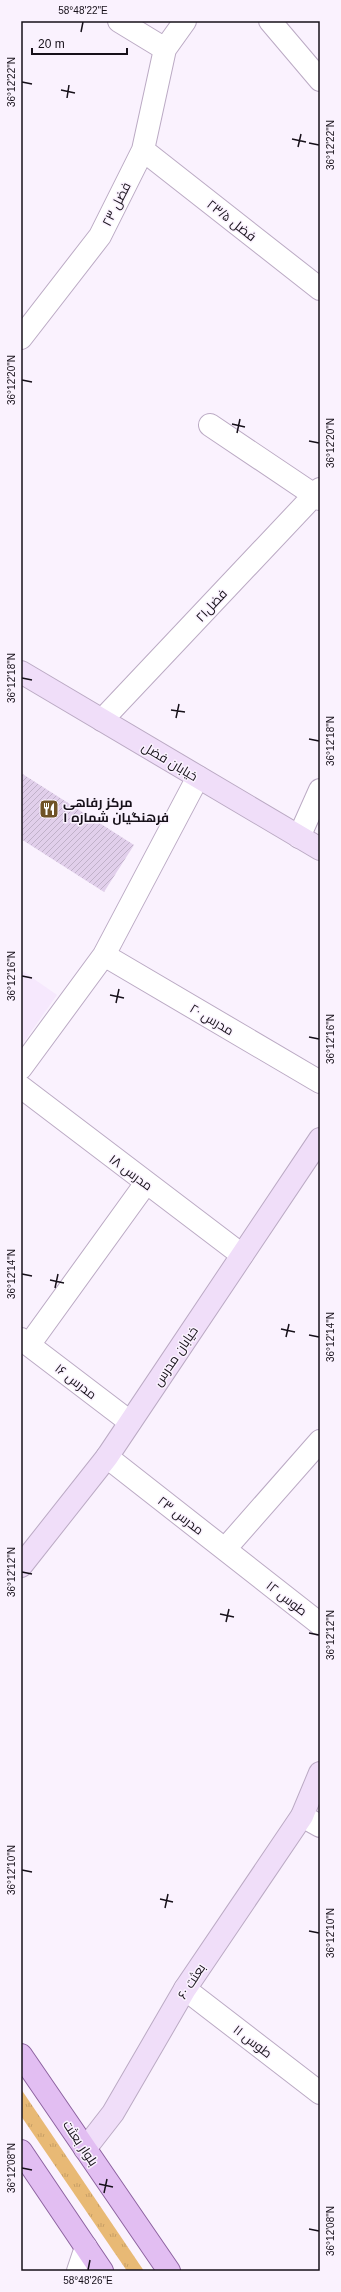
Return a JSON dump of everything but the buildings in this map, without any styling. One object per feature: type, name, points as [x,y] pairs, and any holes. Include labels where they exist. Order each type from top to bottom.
[{"type":"main road","name":"بلوار بعثت","points":[[21,2055],[169,2271]]},
{"type":"main road","points":[[21,2151],[102,2271]]},
{"type":"street","points":[[119,21],[165,49],[185,21]]},
{"type":"street","points":[[270,21],[320,80]]},
{"type":"street","name":"فضل ۲۳","points":[[21,338],[100,236],[143,150],[165,49]]},
{"type":"street","name":"فضل ۲۳/۵","points":[[143,150],[320,289]]},
{"type":"street","points":[[210,425],[318,495]]},
{"type":"street","name":"فضل۲۱","points":[[102,720],[318,495]]},
{"type":"street","name":"خیابان فضل","points":[[21,672],[320,849]]},
{"type":"street","points":[[21,1068],[104,955],[198,777]]},
{"type":"street","points":[[300,837],[320,790]]},
{"type":"street","name":"مدرس ۲۰","points":[[104,955],[320,1082]]},
{"type":"street","name":"مدرس ۱۸","points":[[21,1087],[242,1255]]},
{"type":"street","name":"خیابان مدرس","points":[[21,1564],[107,1457],[320,1139]]},
{"type":"street","points":[[25,1342],[146,1183]]},
{"type":"street","name":"مدرس ۱۶","points":[[25,1342],[130,1422]]},
{"type":"street","points":[[225,1549],[320,1441]]},
{"type":"street","name":"مدرس ۲۳","points":[[107,1457],[254,1572]]},
{"type":"street","name":"طوس ۱۲","points":[[254,1572],[320,1624]]},
{"type":"street","name":"بعثت ۶۰","points":[[85,2149],[113,2113],[185,1989],[311,1821],[320,1773]]},
{"type":"street","name":"طوس ۱۱","points":[[185,1989],[320,2093]]},
{"type":"street","points":[[78,2271],[86,2247]]},
{"type":"shaded area","points":[[21,970],[57,995],[21,1046]]},
{"type":"green space","points":[[21,2089],[144,2271],[127,2271],[21,2116]]},
{"type":"place","name":"مرکز رفاهی فرهنگیان شماره ۱","points":[[49,809]]}]
